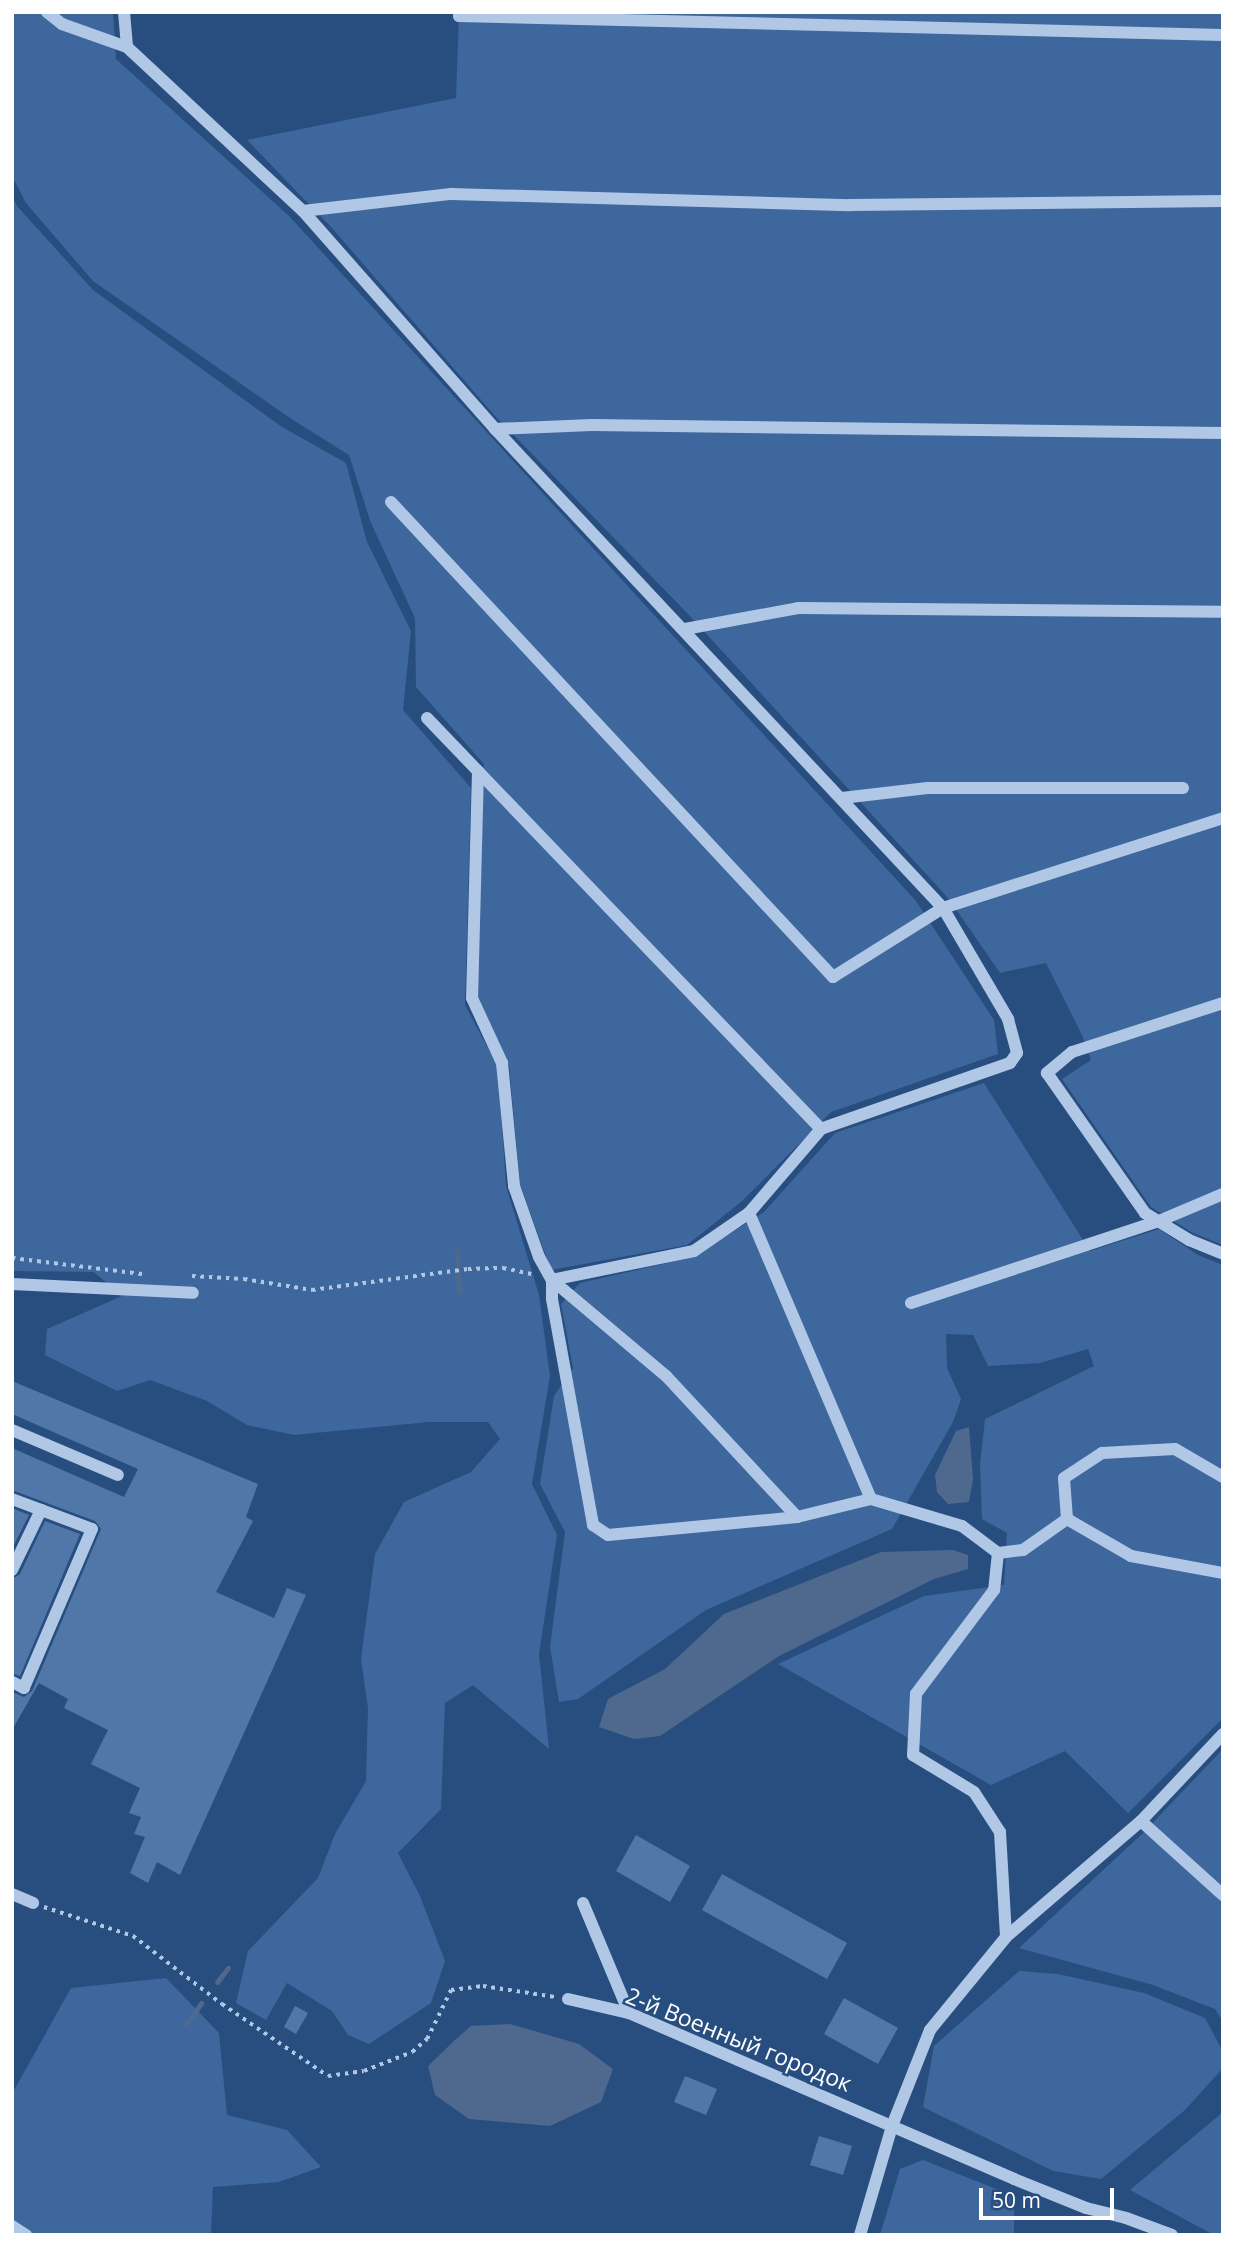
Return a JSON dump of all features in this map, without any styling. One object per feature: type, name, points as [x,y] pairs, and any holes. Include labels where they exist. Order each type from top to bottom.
[{"type":"street","points":[[47,12],[62,24],[127,47],[303,211],[495,429],[685,629],[943,908],[1008,1019],[1017,1053],[1010,1063],[821,1129],[750,1213],[694,1251],[552,1280]]},
{"type":"street","points":[[124,12],[127,47]]},
{"type":"street","points":[[459,14],[1223,35]]},
{"type":"street","points":[[303,211],[451,194],[850,205],[1223,201]]},
{"type":"street","points":[[495,429],[592,425],[1223,433]]},
{"type":"street","points":[[391,502],[833,977],[943,908],[1223,818]]},
{"type":"street","points":[[685,629],[798,608],[1223,612]]},
{"type":"street","points":[[426,718],[821,1129]]},
{"type":"street","points":[[478,771],[472,998],[502,1063],[514,1186],[539,1257],[552,1280],[667,1377],[797,1517]]},
{"type":"street","points":[[842,798],[928,789],[1183,788]]},
{"type":"street","points":[[1223,1003],[1072,1052],[1047,1073],[1145,1213],[1189,1240],[1223,1254]]},
{"type":"street","points":[[911,1303],[1158,1221],[1223,1194]]},
{"type":"street","points":[[750,1213],[871,1499]]},
{"type":"street","points":[[552,1280],[552,1299],[593,1525],[608,1535],[797,1517],[871,1499],[962,1526],[998,1553],[1023,1550],[1067,1519]]},
{"type":"street","points":[[12,1284],[193,1293]]},
{"type":"street","points":[[12,1430],[118,1475]]},
{"type":"street","points":[[1067,1519],[1064,1479],[1102,1453],[1175,1449],[1223,1477]]},
{"type":"street","points":[[12,1499],[92,1529],[24,1688],[12,1682]]},
{"type":"street","points":[[12,1570],[41,1510]]},
{"type":"street","points":[[1067,1519],[1132,1556],[1223,1573]]},
{"type":"street","points":[[998,1553],[994,1590],[916,1694],[913,1755],[974,1792],[1000,1832],[1006,1937]]},
{"type":"street","points":[[860,2235],[892,2126],[930,2029],[1006,1937],[1141,1821],[1223,1734]]},
{"type":"street","points":[[1141,1821],[1223,1895]]},
{"type":"street","points":[[12,1894],[33,1903]]},
{"type":"street","points":[[583,1903],[629,2013]]},
{"type":"street","name":"2-й Военный городок","points":[[568,1999],[629,2013],[1086,2208],[1126,2218],[1172,2235]]},
{"type":"street","points":[[12,2226],[26,2235]]},
{"type":"path","points":[[12,1258],[148,1275]]},
{"type":"path","points":[[189,1276],[244,1279],[312,1290],[468,1269],[503,1268],[552,1280]]},
{"type":"path","points":[[33,1903],[133,1936],[222,2004],[328,2076],[364,2071],[412,2052],[427,2039],[451,1990],[483,1986],[568,1999]]},
{"type":"shaded area","points":[[12,12],[113,12],[116,59],[289,216],[916,901],[994,1020],[998,1054],[831,1112],[741,1202],[687,1245],[551,1270],[520,1184],[509,1065],[477,995],[484,764],[416,687],[415,618],[371,523],[349,455],[290,418],[93,281],[26,203],[12,176]]},
{"type":"shaded area","points":[[459,12],[1223,12],[1223,1245],[1193,1233],[1151,1207],[1062,1079],[1091,1060],[1082,1035],[1046,963],[1000,973],[949,899],[690,616],[495,416],[332,228],[247,140],[456,98]]},
{"type":"shaded area","points":[[12,196],[17,206],[93,290],[282,427],[346,463],[367,542],[411,631],[403,710],[471,788],[465,1005],[498,1067],[506,1186],[539,1295],[550,1376],[532,1484],[557,1535],[539,1654],[549,1749],[473,1685],[445,1703],[441,1809],[398,1853],[420,1896],[445,1961],[431,2003],[369,2044],[348,2035],[332,2011],[287,1983],[266,2020],[236,2003],[248,1951],[318,1878],[335,1834],[366,1781],[368,1708],[361,1659],[375,1554],[404,1502],[471,1472],[500,1439],[488,1422],[429,1422],[294,1435],[247,1425],[207,1401],[150,1380],[117,1391],[45,1355],[47,1329],[122,1296],[94,1272],[12,1271]]},
{"type":"shaded area","points":[[984,1083],[1090,1251],[1159,1229],[1198,1255],[1223,1265],[1223,1718],[1128,1813],[1065,1751],[991,1785],[778,1664],[924,1596],[1004,1585],[1007,1533],[982,1519],[980,1464],[985,1419],[1094,1366],[1088,1349],[1040,1363],[988,1366],[973,1335],[946,1334],[947,1368],[961,1399],[953,1422],[892,1529],[706,1610],[578,1699],[559,1702],[550,1647],[565,1532],[540,1484],[554,1396],[573,1368],[561,1304],[580,1283],[694,1257],[764,1212],[835,1133]]},
{"type":"shaded area","points":[[969,1427],[973,1479],[969,1502],[948,1504],[937,1492],[935,1475],[956,1431]]},
{"type":"shaded area","points":[[953,1550],[968,1555],[968,1569],[934,1579],[779,1656],[660,1736],[634,1739],[599,1727],[608,1699],[665,1669],[724,1614],[881,1552]]},
{"type":"shaded area","points":[[1223,1749],[1223,2022],[1215,2009],[1153,1985],[1019,1948],[1142,1834]]},
{"type":"shaded area","points":[[1019,1971],[1058,1974],[1144,1993],[1205,2018],[1223,2052],[1223,2068],[1185,2110],[1101,2179],[1053,2171],[923,2107],[934,2046]]},
{"type":"shaded area","points":[[166,1978],[219,2033],[227,2115],[287,2130],[321,2167],[279,2182],[213,2187],[211,2235],[12,2235],[12,2094],[71,1988]]},
{"type":"shaded area","points":[[510,2024],[579,2044],[613,2069],[601,2102],[550,2126],[469,2119],[435,2095],[428,2066],[455,2040],[471,2026]]},
{"type":"shaded area","points":[[1223,2112],[1223,2235],[1214,2235],[1130,2190]]},
{"type":"shaded area","points":[[923,2160],[1014,2196],[1014,2235],[880,2235],[900,2169]]},
{"type":"building","points":[[12,1381],[258,1484],[246,1517],[253,1521],[216,1592],[274,1618],[287,1588],[306,1595],[180,1875],[157,1862],[148,1883],[130,1873],[145,1837],[134,1834],[141,1817],[129,1813],[140,1788],[91,1764],[108,1730],[64,1708],[68,1699],[39,1683],[12,1730],[12,1692],[24,1697],[32,1691],[101,1529],[95,1521],[12,1490],[12,1448],[124,1497],[138,1469],[12,1414]]},
{"type":"building","points":[[12,1508],[29,1515],[12,1549]]},
{"type":"building","points":[[45,1521],[80,1534],[20,1676],[12,1673],[12,1579],[20,1574]]},
{"type":"building","points":[[636,1835],[690,1866],[670,1902],[616,1871]]},
{"type":"building","points":[[722,1874],[847,1943],[827,1979],[702,1910]]},
{"type":"building","points":[[844,1998],[898,2028],[878,2064],[824,2034]]},
{"type":"building","points":[[295,2006],[308,2013],[296,2034],[284,2027]]},
{"type":"building","points":[[685,2076],[717,2089],[706,2115],[674,2102]]},
{"type":"building","points":[[819,2136],[852,2146],[843,2175],[810,2165]]},
{"type":"waterway","points":[[457,1251],[459,1292]]},
{"type":"waterway","points":[[217,1982],[228,1968]]},
{"type":"waterway","points":[[186,2024],[201,2003]]}]
